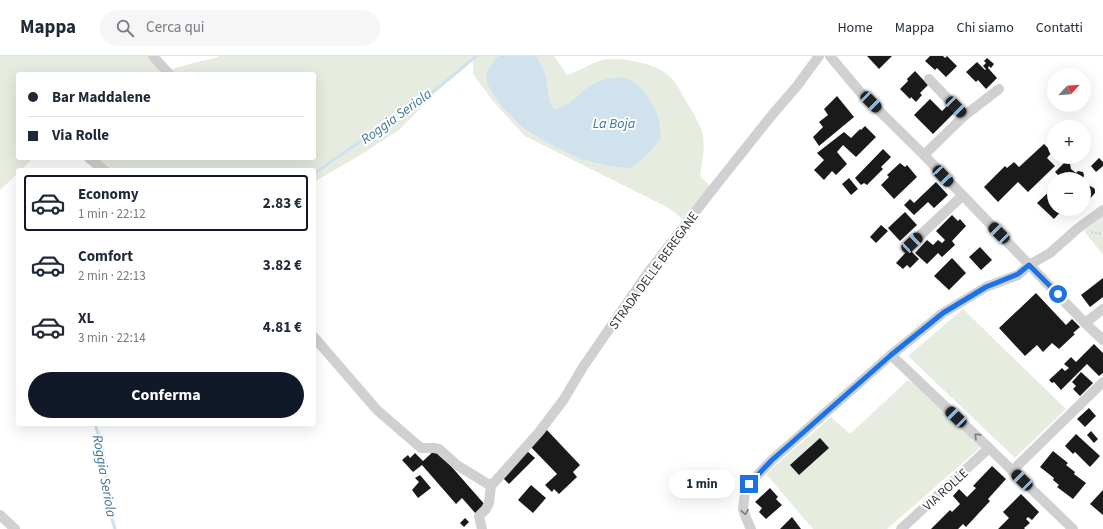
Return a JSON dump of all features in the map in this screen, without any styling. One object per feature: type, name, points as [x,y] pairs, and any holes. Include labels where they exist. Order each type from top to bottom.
[{"type":"street","points":[[153,56],[166,72]]},
{"type":"street","name":"STRADA DELLE BEREGANE","points":[[490,486],[540,431],[564,399],[583,367],[647,274],[712,189],[797,86],[819,56]]},
{"type":"street","points":[[830,56],[860,92],[924,155],[962,196],[1103,340]]},
{"type":"street","points":[[929,79],[964,116]]},
{"type":"street","points":[[924,155],[964,116],[999,90]]},
{"type":"street","points":[[92,160],[102,168]]},
{"type":"street","points":[[912,243],[962,196]]},
{"type":"street","points":[[751,529],[743,509],[745,492],[749,484],[772,460],[891,355],[943,313],[986,287],[1018,274],[1029,265],[1050,253],[1077,229],[1103,210]]},
{"type":"street","points":[[1085,323],[1103,310]]},
{"type":"street","points":[[316,339],[377,410],[418,446],[421,448],[439,449],[457,466],[490,486],[489,503],[486,509],[479,516],[482,529]]},
{"type":"street","points":[[891,355],[1073,529]]},
{"type":"street","points":[[1012,471],[1103,382]]},
{"type":"street","name":"VIA ROLLE","points":[[901,529],[989,448]]},
{"type":"street","points":[[0,515],[15,529]]},
{"type":"shaded area","points":[[0,56],[153,56],[166,71],[219,56],[498,56],[489,67],[494,96],[523,127],[573,155],[597,164],[617,167],[616,77],[596,83],[570,102],[560,108],[554,109],[549,99],[544,72],[540,61],[536,56],[554,56],[567,75],[604,60],[617,59],[641,62],[663,71],[679,88],[696,119],[703,136],[704,141],[700,176],[713,189],[687,222],[667,207],[525,136],[492,100],[473,74],[473,60],[437,91],[399,130],[316,181],[316,168],[102,168],[92,160],[316,160],[316,72],[16,72],[16,160],[31,160],[23,168],[16,168],[16,175],[0,190]]},
{"type":"shaded area","points":[[1103,216],[1103,255],[1084,231]]},
{"type":"shaded area","points":[[963,309],[1066,409],[1015,458],[908,356]]},
{"type":"shaded area","points":[[916,379],[982,446],[887,529],[813,529],[766,474],[831,417],[850,434],[908,380],[912,383]]},
{"type":"water","name":"La Boja","points":[[498,56],[536,56],[540,61],[544,72],[549,99],[554,109],[560,108],[570,102],[590,86],[599,81],[617,77],[631,80],[639,86],[654,107],[659,120],[661,138],[650,152],[632,168],[590,162],[560,149],[524,128],[508,113],[492,92],[488,85],[487,73],[491,64]]},
{"type":"building","points":[[867,56],[892,56],[879,69]]},
{"type":"building","points":[[930,56],[943,56],[945,58],[947,56],[957,66],[946,77],[937,68],[935,70],[925,61]]},
{"type":"building","points":[[987,58],[994,64],[991,68],[989,66],[988,68],[997,78],[986,89],[978,80],[976,82],[966,72],[977,62],[985,70],[986,69],[983,66],[986,63],[984,61]]},
{"type":"building","points":[[915,71],[928,85],[920,93],[922,95],[916,102],[911,97],[910,99],[900,89]]},
{"type":"building","points":[[837,96],[854,117],[819,146],[813,137],[823,127],[819,122],[828,115],[824,109]]},
{"type":"building","points":[[930,99],[942,111],[947,106],[954,113],[933,134],[914,115]]},
{"type":"building","points":[[865,126],[876,137],[856,157],[843,145],[837,152],[847,164],[836,175],[832,171],[824,180],[814,170],[824,160],[817,153],[844,132],[851,138]]},
{"type":"building","points":[[1044,144],[1047,147],[1047,164],[1053,164],[1055,166],[1047,172],[1028,192],[1018,182],[998,202],[984,187],[1005,166],[1007,168],[1014,162],[1019,167]]},
{"type":"building","points":[[883,149],[891,157],[881,167],[883,169],[867,185],[864,183],[861,185],[855,178]]},
{"type":"building","points":[[1099,158],[1103,162],[1103,166],[1096,172],[1091,166]]},
{"type":"building","points":[[900,163],[905,167],[907,165],[917,177],[894,199],[881,185],[889,177],[887,175]]},
{"type":"building","points":[[1063,164],[1070,164],[1071,169],[1075,172],[1055,172]]},
{"type":"building","points":[[849,178],[858,189],[851,195],[842,184]]},
{"type":"building","points":[[936,182],[948,195],[934,208],[928,202],[914,215],[904,205],[910,199],[914,203]]},
{"type":"building","points":[[1091,186],[1094,188],[1095,193],[1091,197]]},
{"type":"building","points":[[1047,194],[1047,212],[1037,203]]},
{"type":"building","points":[[905,212],[917,225],[900,241],[888,228]]},
{"type":"building","points":[[952,215],[958,221],[960,219],[966,226],[952,241],[955,245],[942,257],[938,253],[927,264],[915,253],[927,240],[933,245],[938,240],[942,243],[945,240],[936,231]]},
{"type":"building","points":[[881,225],[888,231],[876,243],[870,237]]},
{"type":"building","points":[[980,247],[992,260],[981,270],[969,257]]},
{"type":"building","points":[[909,249],[919,259],[910,268],[907,265],[903,269],[896,263]]},
{"type":"building","points":[[952,258],[966,273],[949,290],[934,276]]},
{"type":"building","points":[[1103,278],[1103,297],[1090,307],[1081,295]]},
{"type":"building","points":[[1036,293],[1066,325],[1072,319],[1080,327],[1073,333],[1075,334],[1059,349],[1052,343],[1043,352],[1037,345],[1025,356],[999,328]]},
{"type":"building","points":[[1094,344],[1103,353],[1103,373],[1099,376],[1087,364],[1061,390],[1054,382],[1052,383],[1049,380],[1062,368],[1065,371],[1069,368],[1064,364],[1071,357],[1076,362]]},
{"type":"building","points":[[1081,372],[1093,383],[1080,396],[1073,389],[1076,386],[1072,382]]},
{"type":"building","points":[[1089,408],[1096,416],[1085,427],[1077,419]]},
{"type":"building","points":[[545,428],[580,465],[573,472],[577,477],[559,494],[554,489],[552,492],[545,485],[557,474],[528,444]]},
{"type":"building","points":[[1091,431],[1098,439],[1094,443],[1087,435]]},
{"type":"building","points":[[1076,434],[1100,456],[1090,467],[1075,452],[1073,454],[1065,446]]},
{"type":"building","points":[[820,438],[829,448],[799,475],[790,465]]},
{"type":"building","points":[[436,449],[486,506],[477,515],[462,498],[456,504],[422,465],[413,472],[402,460],[408,455],[410,458],[415,453],[423,461]]},
{"type":"building","points":[[526,450],[535,458],[509,484],[501,476]]},
{"type":"building","points":[[1053,451],[1068,463],[1066,465],[1075,472],[1074,474],[1086,483],[1073,499],[1057,487],[1059,485],[1053,480],[1054,478],[1040,467]]},
{"type":"building","points":[[992,466],[1006,479],[988,499],[990,501],[966,527],[963,524],[958,529],[931,529],[950,510],[952,512],[960,504],[953,496],[959,489],[967,497],[976,488],[973,486]]},
{"type":"building","points":[[420,475],[431,488],[418,498],[412,490],[419,482],[415,478]]},
{"type":"building","points":[[531,485],[546,498],[533,513],[518,500]]},
{"type":"building","points":[[770,488],[778,497],[776,499],[782,505],[766,519],[759,512],[762,508],[755,502]]},
{"type":"building","points":[[1103,490],[1103,515],[1090,504]]},
{"type":"building","points":[[1021,494],[1039,512],[1032,520],[1028,517],[1026,519],[1030,523],[1024,528],[1025,529],[998,529],[1009,518],[1003,512]]},
{"type":"building","points":[[792,517],[801,529],[780,529]]},
{"type":"building","points":[[465,518],[469,522],[464,527],[460,523]]},
{"type":"waterway","name":"Roggia Seriola","points":[[316,172],[408,110],[476,56]]},
{"type":"waterway","name":"Roggia Seriola","points":[[96,426],[103,450],[106,466],[106,494],[115,529]]},
{"type":"route","points":[[749,484],[772,460],[891,355],[943,313],[967,297],[986,287],[1018,274],[1029,265],[1058,294]]}]
